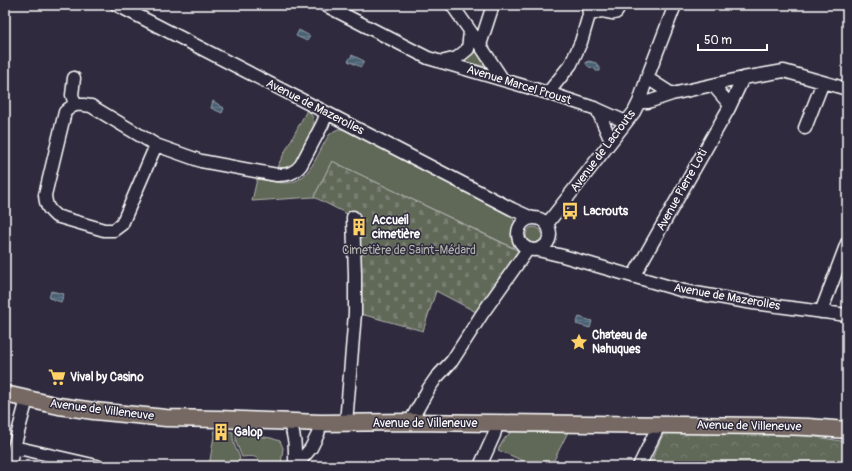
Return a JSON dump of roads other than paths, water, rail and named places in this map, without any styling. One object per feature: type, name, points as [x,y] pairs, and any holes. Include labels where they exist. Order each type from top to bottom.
[{"type":"main road","name":"Avenue de Villeneuve","points":[[5,394],[60,406],[149,417],[321,423],[410,422],[659,425],[808,427],[847,430]]},
{"type":"street","name":"Avenue de Mazerolles","points":[[117,5],[512,210],[532,218]]},
{"type":"street","name":"Avenue Marcel Proust","points":[[325,5],[428,58],[548,93],[597,109],[626,122]]},
{"type":"street","points":[[452,5],[503,80]]},
{"type":"street","points":[[480,45],[492,5]]},
{"type":"street","points":[[548,93],[571,64],[581,42],[589,10],[614,13],[617,12],[620,7],[619,5]]},
{"type":"street","name":"Avenue de Lacrouts","points":[[548,224],[634,112],[675,5]]},
{"type":"street","name":"Avenue Marcel Proust","points":[[440,62],[457,58],[468,49],[470,32]]},
{"type":"street","points":[[639,102],[648,102],[672,94],[743,78],[784,71],[847,89]]},
{"type":"street","points":[[74,78],[72,95],[76,104]]},
{"type":"street","points":[[647,78],[672,94]]},
{"type":"street","name":"Avenue Pierre Loti","points":[[634,276],[730,105],[743,78]]},
{"type":"street","points":[[805,128],[823,82]]},
{"type":"street","points":[[713,85],[730,105]]},
{"type":"street","points":[[156,146],[122,224],[114,230],[104,230],[56,216],[46,205],[45,196],[65,112],[76,104],[91,106],[156,146],[201,161],[277,175],[290,174],[297,170],[301,165],[327,113]]},
{"type":"street","points":[[597,109],[611,141]]},
{"type":"street","points":[[512,210],[520,226]]},
{"type":"street","points":[[346,423],[355,313],[354,217]]},
{"type":"street","points":[[533,250],[524,247],[518,235],[520,226],[525,220],[540,218],[550,227],[551,236],[564,256]]},
{"type":"street","points":[[410,422],[428,388],[452,361],[482,314],[533,250],[548,244],[551,236]]},
{"type":"street","points":[[821,312],[847,242]]},
{"type":"street","name":"Avenue de Mazerolles","points":[[533,250],[564,256],[684,291],[753,303],[847,315]]},
{"type":"street","points":[[9,466],[27,399]]},
{"type":"street","points":[[289,422],[295,437],[295,466]]},
{"type":"street","points":[[295,466],[311,448],[318,434],[321,423]]},
{"type":"street","points":[[480,466],[494,435],[497,423]]},
{"type":"street","points":[[639,466],[659,425]]},
{"type":"street","points":[[14,446],[97,466]]},
{"type":"water","points":[[299,30],[310,36],[307,41],[296,36]]},
{"type":"water","points":[[352,55],[364,61],[361,67],[348,61]]},
{"type":"water","points":[[589,61],[596,63],[600,68],[600,71],[596,71],[594,68],[587,66],[586,62]]},
{"type":"water","points":[[213,101],[224,108],[222,113],[211,108]]},
{"type":"water","points":[[51,291],[64,294],[61,302],[49,298]]},
{"type":"water","points":[[579,317],[592,321],[590,328],[576,324]]},
{"type":"place","name":"Lacrouts","points":[[570,211]]},
{"type":"place","name":"Accueil cimetière","points":[[359,227]]},
{"type":"place","name":"Chateau de Nahuques","points":[[579,342]]},
{"type":"place","name":"Vival by Casino","points":[[57,377]]},
{"type":"place","name":"Galop","points":[[221,432]]},
{"type":"park label","name":"Cimetière de Saint-Médard","points":[[409,250]]}]
